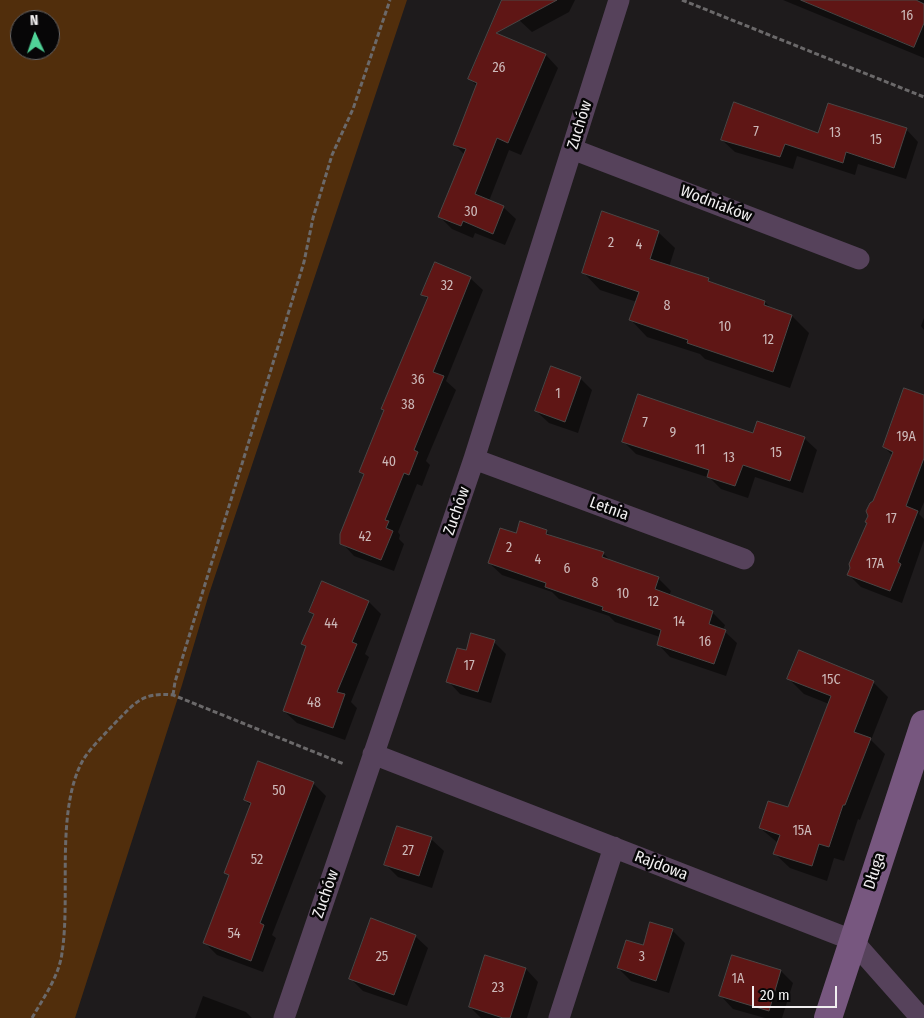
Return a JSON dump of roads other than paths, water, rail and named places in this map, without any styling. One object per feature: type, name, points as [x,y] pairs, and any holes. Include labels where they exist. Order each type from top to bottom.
[{"type":"street","name":"Zuchów","points":[[284,1018],[474,459],[619,0]]},
{"type":"street","name":"Wodniaków","points":[[572,149],[859,259]]},
{"type":"street","name":"Letnia","points":[[474,459],[744,559]]},
{"type":"street","name":"Długa","points":[[828,1018],[924,724]]},
{"type":"street","name":"Rajdowa","points":[[370,764],[614,847],[852,940],[921,1018]]},
{"type":"street","points":[[559,1018],[614,847]]}]
